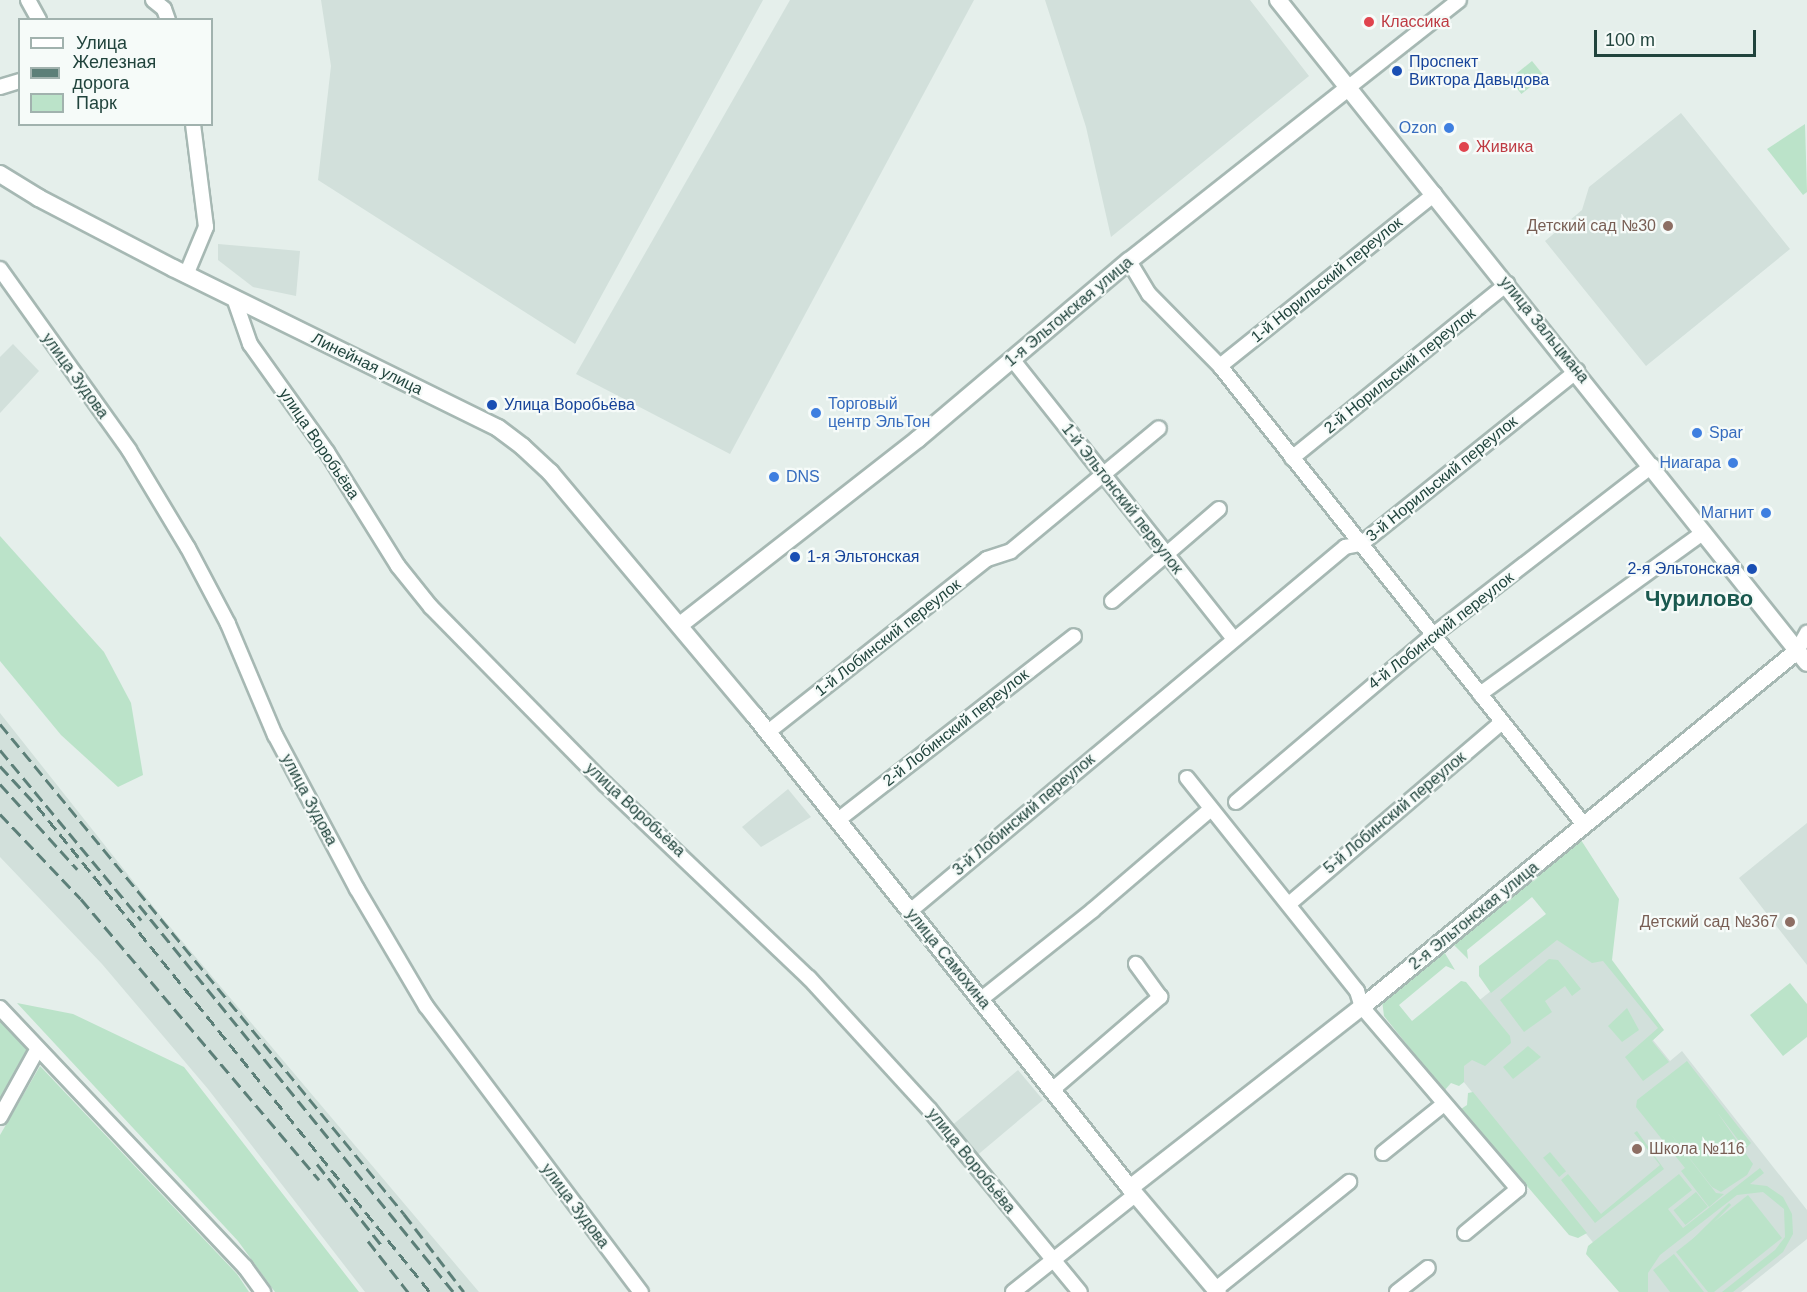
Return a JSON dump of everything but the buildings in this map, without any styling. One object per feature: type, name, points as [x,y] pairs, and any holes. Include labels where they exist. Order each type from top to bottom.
[{"type":"street","points":[[28,0],[38,18]]},
{"type":"street","points":[[153,0],[164,9],[167,18]]},
{"type":"street","name":"улица Зальцмана","points":[[1278,0],[1576,370],[1802,657]]},
{"type":"street","name":"1-я Эльтонская улица","points":[[680,625],[918,440],[1129,261],[1459,0]]},
{"type":"street","points":[[0,87],[18,82]]},
{"type":"street","points":[[186,275],[206,227],[193,126]]},
{"type":"street","name":"Линейная улица","points":[[0,174],[39,198],[186,275],[498,428],[550,472],[680,625]]},
{"type":"street","name":"1-й Норильский переулок","points":[[1220,366],[1435,194]]},
{"type":"street","points":[[1129,261],[1149,294],[1220,366],[1585,826]]},
{"type":"street","name":"улица Зудова","points":[[0,268],[6,290],[129,450],[188,548],[228,624],[275,735],[357,889],[426,1006],[641,1292]]},
{"type":"street","name":"2-й Норильский переулок","points":[[1292,458],[1507,284]]},
{"type":"street","name":"улица Воробьёва","points":[[234,298],[250,344],[327,452],[398,566],[431,608],[605,784],[809,978],[929,1109],[1080,1292]]},
{"type":"street","name":"1-й Эльтонский переулок","points":[[1012,359],[1103,477],[1233,638]]},
{"type":"street","name":"3-й Норильский переулок","points":[[1138,717],[1345,548],[1361,544],[1576,370]]},
{"type":"street","points":[[1103,477],[1159,428]]},
{"type":"street","name":"4-й Лобинский переулок","points":[[1236,802],[1433,635],[1652,466]]},
{"type":"street","name":"1-й Лобинский переулок","points":[[768,732],[987,559],[1011,551],[1103,477]]},
{"type":"street","points":[[1112,601],[1219,509]]},
{"type":"street","points":[[1480,694],[1704,532]]},
{"type":"street","name":"улица Самохина","points":[[680,625],[768,732],[1133,1191],[1217,1290]]},
{"type":"street","name":"2-я Эльтонская улица","points":[[1133,1191],[1585,826],[1802,657],[1807,633]]},
{"type":"street","name":"2-й Лобинский переулок","points":[[838,820],[1074,636]]},
{"type":"street","name":"3-й Лобинский переулок","points":[[909,912],[1138,717]]},
{"type":"street","name":"5-й Лобинский переулок","points":[[1289,904],[1502,722]]},
{"type":"street","points":[[1186,778],[1357,991],[1362,1007],[1518,1190],[1466,1233]]},
{"type":"street","points":[[980,1000],[1093,910],[1211,809]]},
{"type":"street","points":[[1052,1090],[1160,997],[1136,964]]},
{"type":"street","points":[[0,1008],[37,1050],[245,1267],[263,1292]]},
{"type":"street","points":[[0,1117],[37,1050]]},
{"type":"street","points":[[1383,1153],[1444,1104]]},
{"type":"street","points":[[1217,1290],[1349,1182]]},
{"type":"street","points":[[1013,1292],[1053,1261],[1133,1191]]},
{"type":"street","points":[[1397,1292],[1428,1268]]},
{"type":"shaded area","points":[[321,0],[763,0],[575,344],[318,180],[331,66]]},
{"type":"shaded area","points":[[790,0],[974,0],[730,454],[576,374]]},
{"type":"shaded area","points":[[1045,0],[1250,0],[1309,76],[1111,237],[1086,127]]},
{"type":"shaded area","name":"Детский сад №30","points":[[1681,113],[1790,249],[1646,366],[1545,241],[1582,210],[1589,187]]},
{"type":"shaded area","points":[[218,244],[300,251],[296,296],[253,287],[218,260]]},
{"type":"shaded area","points":[[13,344],[39,371],[0,413],[0,357]]},
{"type":"shaded area","points":[[0,713],[160,915],[479,1292],[365,1292],[208,1089],[102,964],[0,857]]},
{"type":"shaded area","points":[[788,789],[811,817],[761,847],[742,827]]},
{"type":"shaded area","name":"Детский сад №367","points":[[1807,823],[1807,965],[1739,878]]},
{"type":"shaded area","name":"Школа №116","points":[[1574,924],[1663,1030],[1653,1040],[1670,1061],[1682,1051],[1807,1210],[1807,1239],[1741,1292],[1633,1292],[1430,1040]]},
{"type":"shaded area","points":[[1018,1070],[1043,1100],[977,1155],[952,1125]]},
{"type":"green space","points":[[1532,61],[1544,76],[1521,94],[1509,79]]},
{"type":"green space","points":[[1805,124],[1807,192],[1803,195],[1767,149]]},
{"type":"green space","points":[[0,536],[104,652],[131,703],[143,775],[118,787],[61,735],[0,661]]},
{"type":"green space","points":[[1581,840],[1619,899],[1612,960],[1664,1030],[1652,1041],[1669,1062],[1643,1081],[1625,1057],[1658,1028],[1603,961],[1592,963],[1557,940],[1491,993],[1479,976],[1479,966],[1546,914],[1532,897],[1467,950],[1468,959],[1453,944]]},
{"type":"green space","points":[[1443,950],[1455,970],[1446,966],[1399,1005],[1412,1021],[1461,981],[1466,982],[1510,1036],[1511,1043],[1485,1066],[1472,1060],[1464,1066],[1464,1082],[1459,1086],[1451,1083],[1444,1091],[1384,1016],[1382,1000]]},
{"type":"green space","points":[[1549,959],[1558,960],[1581,989],[1572,996],[1565,986],[1545,1001],[1552,1012],[1524,1032],[1500,1000]]},
{"type":"green space","points":[[1790,983],[1807,1004],[1807,1037],[1783,1056],[1750,1015]]},
{"type":"green space","points":[[17,1003],[73,1014],[184,1067],[359,1292],[275,1292],[238,1241]]},
{"type":"green space","points":[[1627,1008],[1639,1030],[1622,1042],[1608,1026]]},
{"type":"green space","points":[[0,1018],[27,1049],[0,1098]]},
{"type":"green space","points":[[1528,1046],[1541,1057],[1513,1079],[1503,1067]]},
{"type":"green space","points":[[1687,1061],[1751,1143],[1745,1149],[1717,1112],[1753,1164],[1747,1175],[1721,1192],[1712,1187],[1666,1128],[1716,1193],[1724,1194],[1709,1207],[1681,1171],[1685,1168],[1636,1107],[1637,1100]]},
{"type":"green space","points":[[40,1066],[237,1274],[249,1292],[0,1292],[0,1135]]},
{"type":"green space","points":[[1473,1092],[1587,1233],[1578,1238],[1569,1235],[1461,1109],[1467,1105],[1468,1093]]},
{"type":"green space","points":[[1637,1131],[1664,1169],[1595,1223],[1561,1180],[1568,1174],[1601,1214],[1660,1165],[1634,1133]]},
{"type":"green space","points":[[1550,1152],[1566,1171],[1559,1177],[1543,1158]]},
{"type":"green space","points":[[1760,1168],[1764,1173],[1750,1184],[1767,1186],[1783,1197],[1792,1214],[1793,1234],[1783,1252],[1733,1292],[1722,1292],[1775,1250],[1785,1237],[1784,1209],[1763,1192],[1737,1195],[1660,1255],[1648,1273],[1648,1292],[1619,1292],[1586,1254],[1588,1246],[1679,1174],[1692,1190],[1668,1209],[1683,1228]]},
{"type":"green space","points":[[1696,1192],[1708,1207],[1685,1225],[1673,1210]]},
{"type":"green space","points":[[1748,1195],[1782,1238],[1714,1292],[1708,1292],[1676,1252]]},
{"type":"green space","points":[[1729,1203],[1731,1205],[1687,1250],[1684,1248]]},
{"type":"green space","points":[[1674,1254],[1704,1292],[1670,1292],[1653,1270]]},
{"type":"railway","points":[[0,724],[404,1214],[464,1292]]},
{"type":"railway","points":[[0,750],[141,920]]},
{"type":"railway","points":[[0,766],[37,806],[430,1292]]},
{"type":"railway","points":[[0,784],[77,869]]},
{"type":"railway","points":[[0,814],[81,899],[319,1180]]},
{"type":"railway","points":[[139,905],[453,1292]]},
{"type":"railway","points":[[317,1164],[382,1246]]},
{"type":"railway","points":[[368,1241],[408,1292]]},
{"type":"place","name":"Классика","points":[[1369,22]]},
{"type":"place","name":"Проспект Виктора Давыдова","points":[[1397,71]]},
{"type":"place","name":"Ozon","points":[[1449,128]]},
{"type":"place","name":"Живика","points":[[1464,147]]},
{"type":"place","name":"Детский сад №30","points":[[1668,226]]},
{"type":"place","name":"Улица Воробьёва","points":[[492,405]]},
{"type":"place","name":"Торговый центр ЭльТон","points":[[816,413]]},
{"type":"place","name":"Spar","points":[[1697,433]]},
{"type":"place","name":"Ниагара","points":[[1733,463]]},
{"type":"place","name":"DNS","points":[[774,477]]},
{"type":"place","name":"Магнит","points":[[1766,513]]},
{"type":"place","name":"1-я Эльтонская","points":[[795,557]]},
{"type":"place","name":"2-я Эльтонская","points":[[1752,569]]},
{"type":"place","name":"Детский сад №367","points":[[1790,922]]},
{"type":"place","name":"Школа №116","points":[[1637,1149]]},
{"type":"district","name":"Чурилово","points":[[1699,599]]}]
